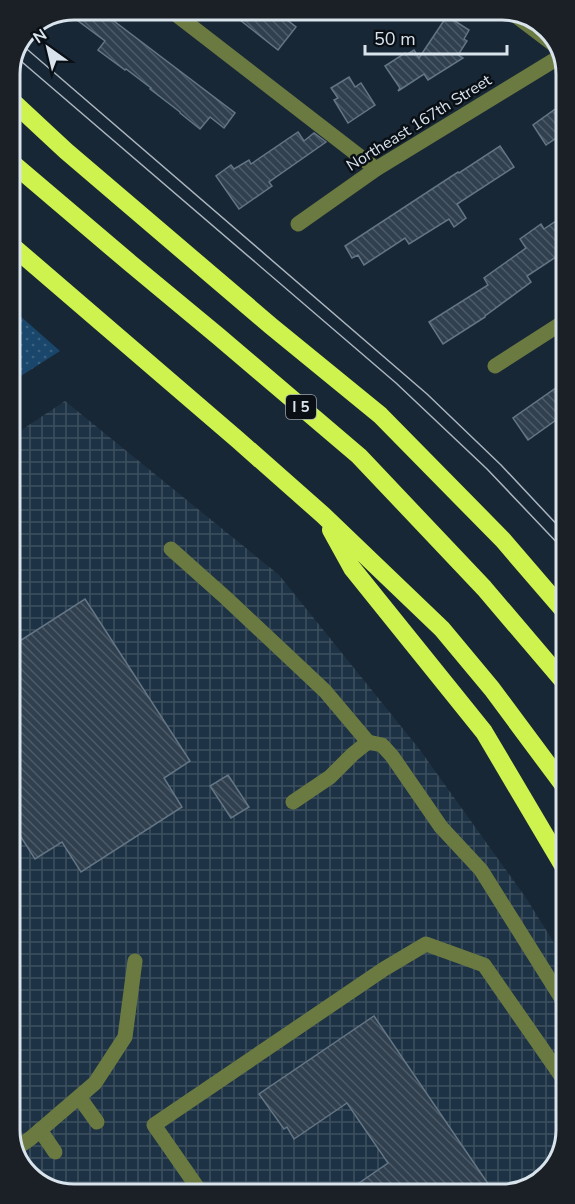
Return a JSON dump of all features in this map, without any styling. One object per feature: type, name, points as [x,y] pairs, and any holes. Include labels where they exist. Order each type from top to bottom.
[{"type":"highway","points":[[20,108],[75,159],[380,415],[503,540],[556,601]]},
{"type":"highway","name":"I 5","points":[[20,170],[359,456],[484,588],[556,673]]},
{"type":"highway","points":[[20,253],[323,515],[442,629],[492,688],[556,775]]},
{"type":"highway","points":[[323,515],[352,568],[484,732],[556,854]]},
{"type":"street","points":[[183,20],[376,169]]},
{"type":"street","name":"Northeast 167th Street","points":[[298,224],[376,169],[553,61]]},
{"type":"street","points":[[495,366],[556,327]]},
{"type":"street","points":[[171,549],[325,691],[368,742],[382,745],[392,756],[441,827],[481,870],[556,988]]},
{"type":"street","points":[[293,802],[330,777],[368,742]]},
{"type":"street","points":[[195,1184],[154,1125],[384,969],[426,944],[484,965],[556,1069]]},
{"type":"street","points":[[22,1144],[94,1083],[125,1036],[135,961]]},
{"type":"street","points":[[79,1097],[97,1122]]},
{"type":"street","points":[[40,1130],[55,1152]]},
{"type":"shaded area","points":[[20,316],[60,351],[20,377]]},
{"type":"shaded area","points":[[65,401],[279,575],[420,750],[526,898],[556,946],[556,1131],[554,1145],[546,1161],[535,1173],[522,1180],[502,1184],[70,1184],[49,1179],[31,1164],[24,1151],[20,1131],[20,431]]},
{"type":"building","points":[[77,20],[112,20],[235,113],[224,128],[210,117],[200,129],[151,88],[98,50],[105,41]]},
{"type":"building","points":[[240,20],[287,20],[296,27],[278,50]]},
{"type":"building","points":[[444,20],[453,20],[469,30],[464,39],[467,41],[458,55],[463,58],[428,80],[424,74],[398,91],[400,88],[385,66],[414,50],[419,58]]},
{"type":"building","points":[[349,77],[355,87],[361,83],[375,105],[348,123],[334,100],[338,98],[331,88]]},
{"type":"building","points":[[556,109],[556,138],[546,145],[533,125]]},
{"type":"building","points":[[298,132],[304,141],[314,133],[326,142],[269,182],[272,186],[239,209],[216,176],[231,165],[234,169],[249,160],[251,164]]},
{"type":"building","points":[[500,146],[514,167],[457,204],[466,218],[454,227],[449,219],[409,244],[405,238],[364,265],[358,255],[352,258],[345,246]]},
{"type":"building","points":[[556,221],[556,257],[527,276],[531,282],[485,317],[443,344],[429,322],[488,285],[484,278],[526,248],[520,239],[541,224],[544,229]]},
{"type":"building","points":[[556,388],[556,420],[528,440],[513,418]]},
{"type":"building","points":[[85,599],[190,761],[164,778],[182,807],[81,872],[62,842],[35,859],[20,836],[20,641]]},
{"type":"building","points":[[228,775],[249,807],[231,818],[210,786]]},
{"type":"building","points":[[374,1016],[488,1184],[358,1184],[388,1163],[347,1103],[294,1139],[287,1127],[284,1129],[259,1094]]},
{"type":"tram line","points":[[26,48],[427,394],[501,465],[556,524]]},
{"type":"tram line","points":[[21,61],[396,383],[487,469],[556,542]]}]
